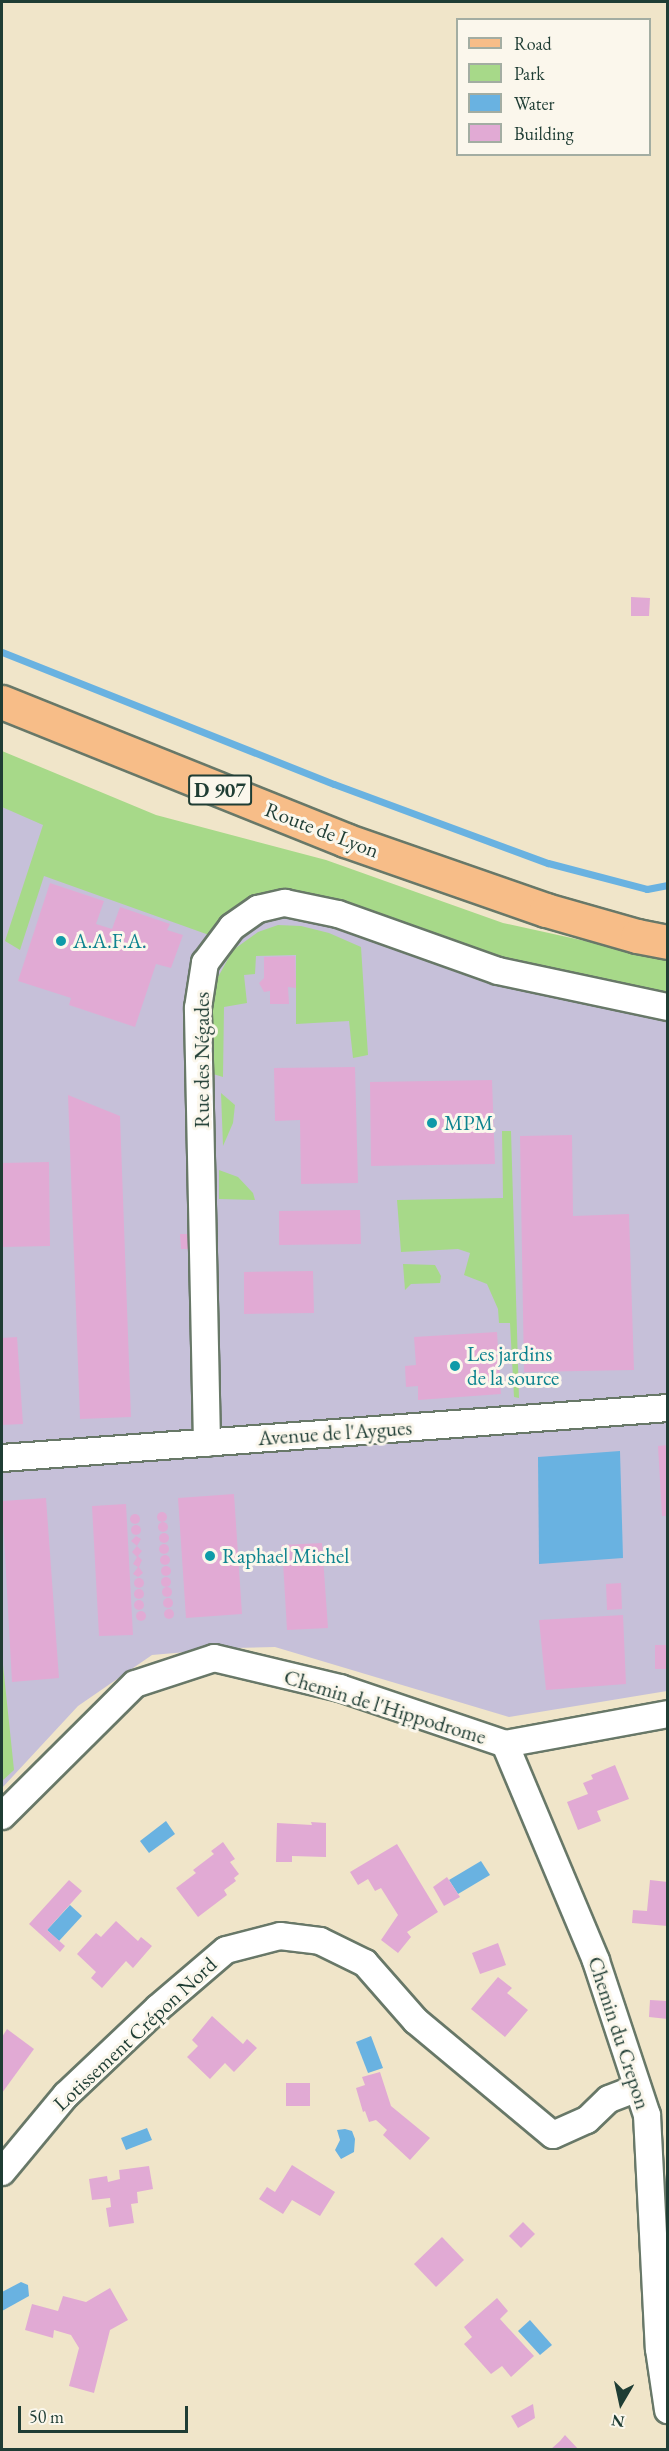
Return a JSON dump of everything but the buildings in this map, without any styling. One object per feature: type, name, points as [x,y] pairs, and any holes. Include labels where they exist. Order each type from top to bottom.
[{"type":"main road","name":"Route de Lyon","points":[[2,702],[345,840],[546,910],[637,936],[668,942]]},
{"type":"main road","name":"Route de Lyon","points":[[546,910],[668,924]]},
{"type":"street","name":"Rue des Négades","points":[[207,1443],[198,1008],[205,963],[232,927],[258,909],[285,903],[338,914],[498,972],[668,1007]]},
{"type":"street","name":"Avenue de l'Aygues","points":[[2,1458],[668,1408]]},
{"type":"street","name":"Chemin de l'Hippodrome","points":[[2,1816],[135,1684],[214,1658],[340,1688],[505,1744]]},
{"type":"street","points":[[505,1744],[668,1714]]},
{"type":"street","name":"Chemin du Crepon","points":[[505,1744],[596,1961],[647,2115],[668,2410]]},
{"type":"street","name":"Lotissement Crépon Nord","points":[[2,2172],[66,2094],[158,2008],[226,1950],[280,1936],[320,1941],[365,1963],[416,2021],[553,2135],[586,2120],[609,2099],[637,2088]]},
{"type":"shaded area","points":[[2,752],[229,853],[587,953],[667,964],[667,1691],[509,1717],[275,1647],[152,1655],[78,1706],[2,1788]]},
{"type":"green space","points":[[2,751],[156,815],[326,860],[503,923],[667,959],[667,997],[528,966],[430,935],[268,896],[239,905],[209,935],[44,876],[20,950],[5,941],[43,825],[2,807]]},
{"type":"green space","points":[[278,925],[301,926],[329,933],[361,947],[368,1055],[353,1058],[349,1021],[296,1024],[296,955],[256,956],[255,974],[244,975],[247,1003],[224,1007],[223,1077],[213,1074],[213,986],[233,950],[258,932]]},
{"type":"green space","points":[[221,1093],[235,1105],[233,1123],[223,1146]]},
{"type":"green space","points":[[502,1131],[511,1131],[519,1398],[514,1397],[510,1323],[499,1323],[498,1309],[487,1284],[464,1275],[470,1253],[458,1249],[401,1252],[397,1200],[503,1198]]},
{"type":"green space","points":[[219,1170],[238,1177],[253,1193],[255,1200],[219,1199]]},
{"type":"green space","points":[[403,1264],[435,1265],[441,1276],[440,1283],[411,1284],[405,1290]]},
{"type":"green space","points":[[2,1655],[14,1770],[2,1781]]},
{"type":"water","points":[[620,1451],[623,1558],[539,1564],[538,1457]]},
{"type":"water","points":[[166,1821],[175,1834],[149,1853],[140,1841]]},
{"type":"water","points":[[481,1861],[490,1875],[458,1894],[449,1880]]},
{"type":"water","points":[[70,1905],[82,1916],[59,1941],[47,1930]]},
{"type":"water","points":[[371,2036],[383,2068],[368,2073],[356,2042]]},
{"type":"water","points":[[147,2128],[152,2140],[126,2150],[121,2138]]},
{"type":"water","points":[[337,2130],[352,2131],[355,2139],[354,2152],[341,2159],[335,2150],[340,2140]]},
{"type":"water","points":[[21,2282],[28,2285],[29,2296],[2,2311],[2,2292]]},
{"type":"water","points":[[530,2320],[552,2345],[540,2355],[518,2331]]},
{"type":"waterway","points":[[2,652],[334,784],[548,863],[647,889],[668,885]]},
{"type":"place","name":"A.A.F.A.","points":[[61,941]]},
{"type":"place","name":"MPM","points":[[432,1123]]},
{"type":"place","name":"Les jardins de la source","points":[[455,1366]]},
{"type":"place","name":"Raphael Michel","points":[[210,1556]]}]
